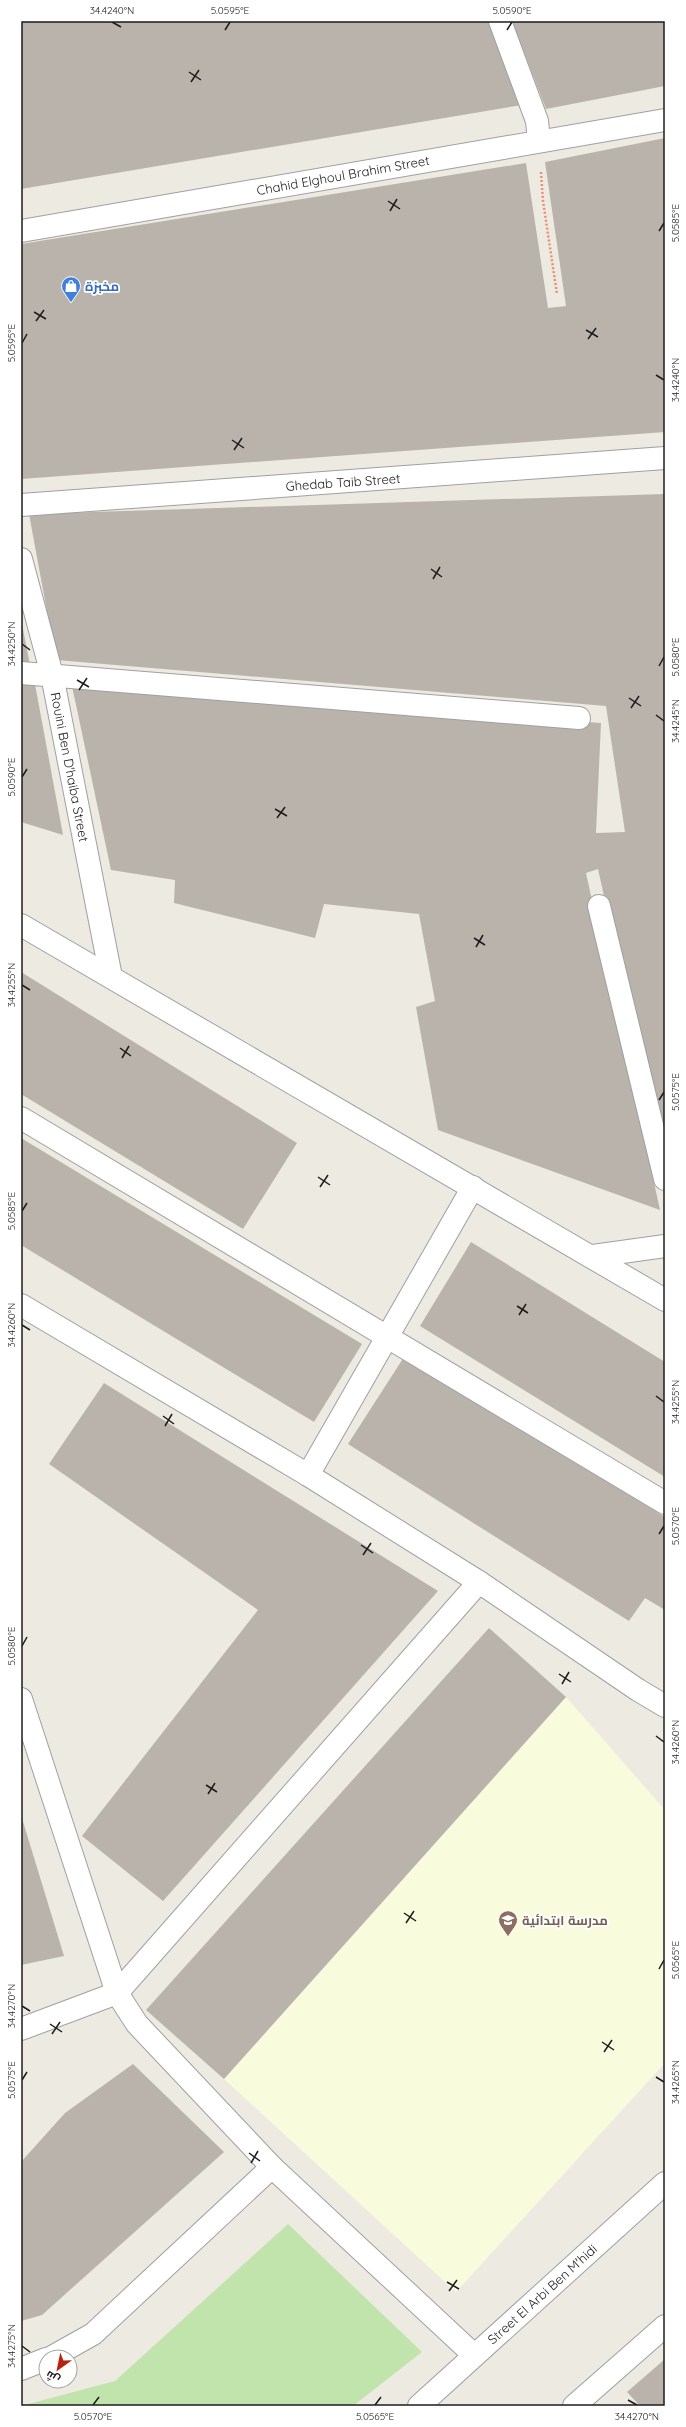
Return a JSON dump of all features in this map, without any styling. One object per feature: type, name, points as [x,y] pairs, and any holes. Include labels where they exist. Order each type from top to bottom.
[{"type":"street","points":[[500,21],[537,122],[539,141]]},
{"type":"street","name":"Chahid Elghoul Brahim Street","points":[[21,231],[665,120]]},
{"type":"street","name":"Ghedab Taib Street","points":[[21,506],[665,458]]},
{"type":"street","name":"Rouini Ben D'haiba Street","points":[[21,559],[52,675],[111,977]]},
{"type":"street","points":[[21,673],[578,718]]},
{"type":"street","points":[[599,906],[665,1179]]},
{"type":"street","points":[[21,925],[592,1256],[665,1300]]},
{"type":"street","points":[[21,1118],[665,1503]]},
{"type":"street","points":[[308,1475],[473,1187]]},
{"type":"street","points":[[592,1256],[665,1246]]},
{"type":"street","points":[[21,1305],[308,1475],[479,1582],[638,1690],[665,1706]]},
{"type":"street","points":[[21,2029],[117,1993],[479,1582]]},
{"type":"street","points":[[21,1699],[117,1993],[137,2024],[272,2167],[474,2355]]},
{"type":"street","points":[[66,2349],[93,2334],[272,2167]]},
{"type":"street","name":"Street El Arbi Ben M'hidi","points":[[419,2406],[665,2183]]},
{"type":"street","points":[[574,2406],[665,2326]]},
{"type":"street","points":[[21,2369],[38,2362]]},
{"type":"path","points":[[539,141],[543,201],[557,294]]},
{"type":"shaded area","name":"مدرسة ابتدائية","points":[[566,1697],[665,1810],[665,2063],[456,2292],[224,2079]]},
{"type":"green space","points":[[288,2224],[422,2352],[353,2406],[21,2406],[115,2381]]},
{"type":"building","points":[[21,21],[489,21],[522,105],[21,189]]},
{"type":"building","points":[[512,21],[665,21],[665,86],[546,109]]},
{"type":"building","points":[[665,138],[665,432],[21,479],[21,244],[526,163],[548,308],[566,306],[545,162]]},
{"type":"building","points":[[665,494],[665,1170],[598,869],[586,873],[660,1210],[438,1130],[416,1007],[435,1001],[419,914],[324,904],[315,938],[174,903],[175,880],[111,870],[72,686],[601,723],[596,833],[625,832],[606,706],[56,660],[29,514]]},
{"type":"building","points":[[22,624],[31,670],[21,669]]},
{"type":"building","points":[[21,678],[34,679],[63,835],[21,822]]},
{"type":"building","points":[[21,972],[297,1143],[243,1229],[21,1094]]},
{"type":"building","points":[[21,1138],[362,1344],[314,1422],[21,1245]]},
{"type":"building","points":[[471,1242],[665,1362],[665,1477],[420,1326]]},
{"type":"building","points":[[404,1357],[665,1517],[665,1610],[645,1598],[629,1621],[348,1444]]},
{"type":"building","points":[[104,1383],[438,1591],[163,1901],[82,1836],[258,1610],[49,1464]]},
{"type":"building","points":[[489,1628],[566,1697],[224,2079],[146,2010]]},
{"type":"building","points":[[21,1815],[64,1956],[21,1965]]},
{"type":"building","points":[[133,2064],[224,2152],[42,2315],[21,2321],[21,2162],[65,2113]]},
{"type":"building","points":[[665,2359],[665,2406],[640,2406],[627,2392]]},
{"type":"place","name":"مخبزة","points":[[71,303]]},
{"type":"place","name":"مدرسة ابتدائية","points":[[508,1937]]}]
